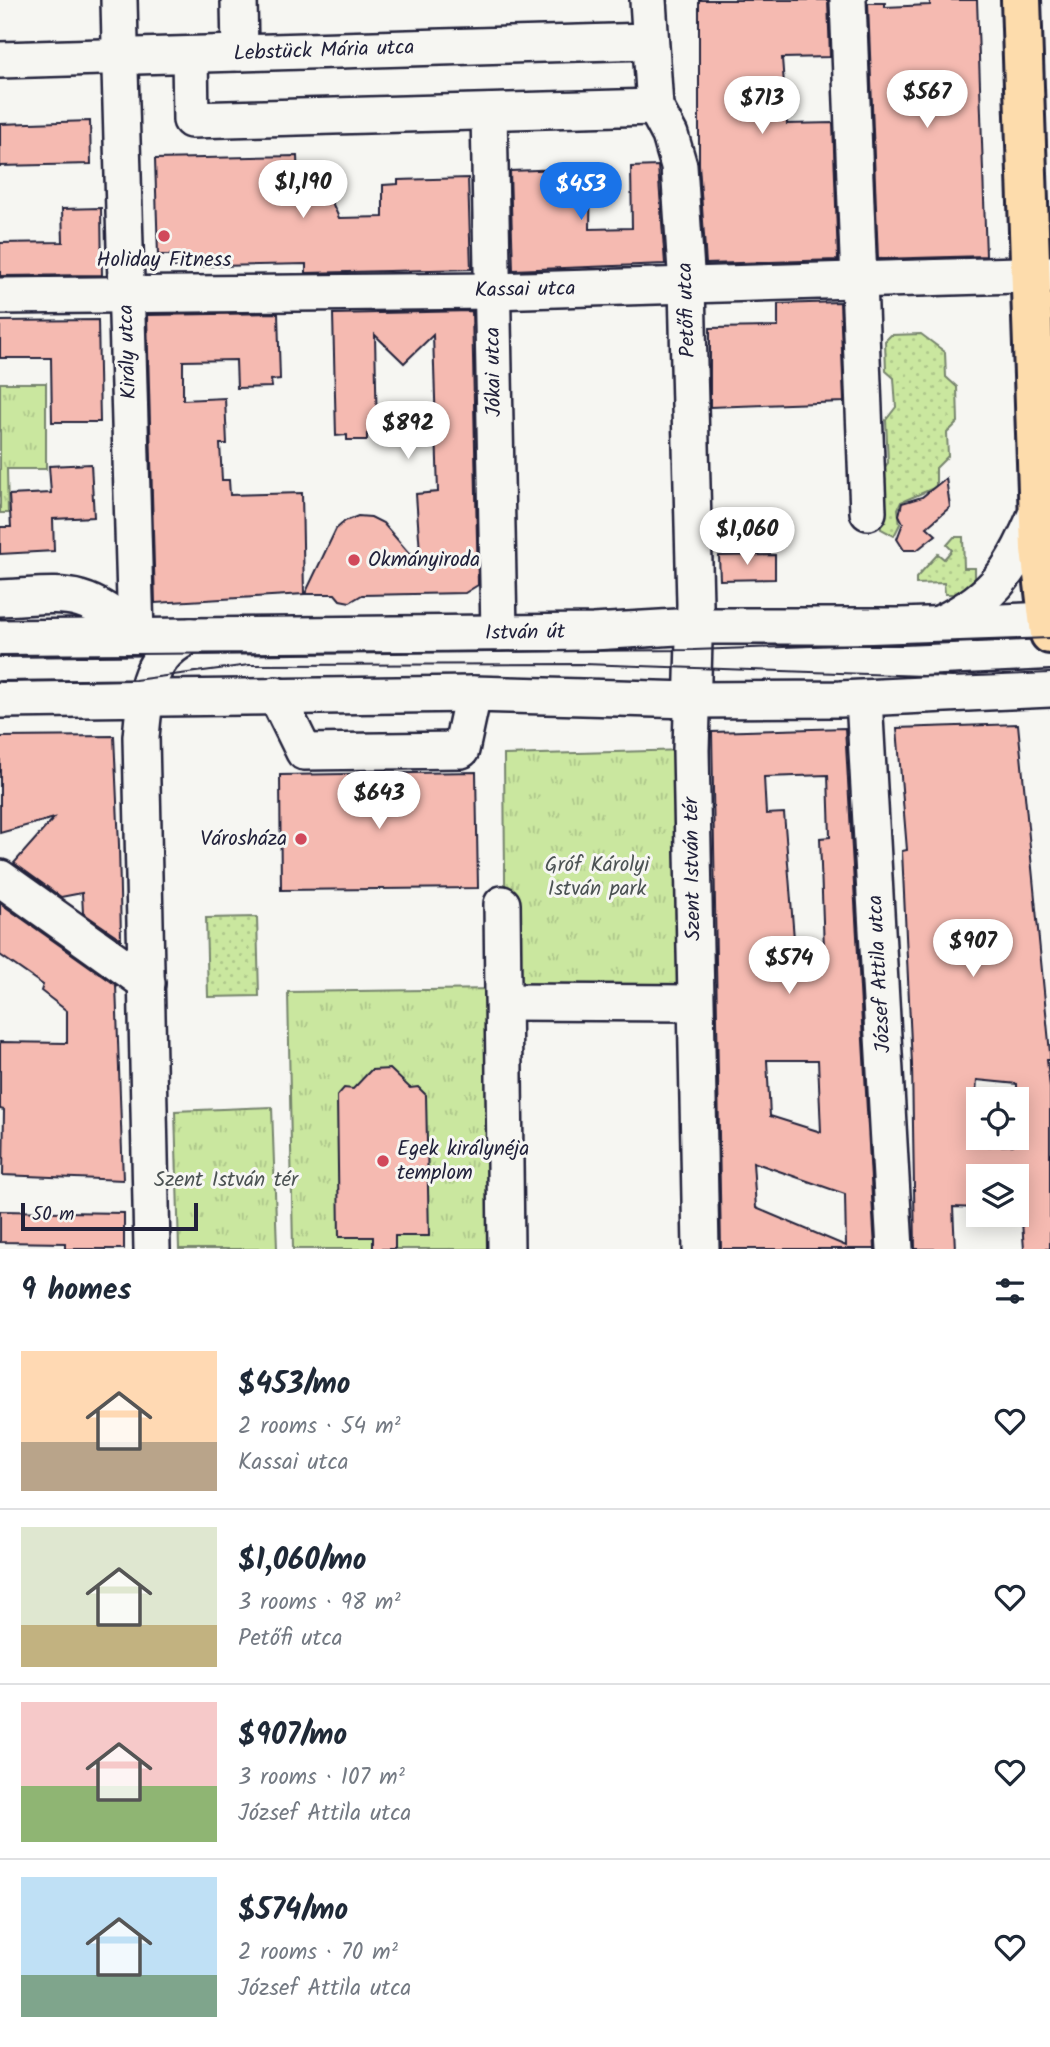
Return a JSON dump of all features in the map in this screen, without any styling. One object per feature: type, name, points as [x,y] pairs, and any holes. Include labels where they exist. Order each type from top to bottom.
[{"type":"main road","points":[[1021,0],[1040,274],[1038,510],[1041,568],[1049,625]]},
{"type":"street","name":"Király utca","points":[[119,0],[136,635]]},
{"type":"street","points":[[239,0],[240,53]]},
{"type":"street","name":"Petőfi utca","points":[[648,0],[655,107],[670,135],[679,166],[687,286],[694,626],[692,700]]},
{"type":"street","points":[[848,0],[868,512]]},
{"type":"street","name":"Lebstück Mária utca","points":[[0,60],[649,41]]},
{"type":"street","points":[[190,55],[191,120],[655,107]]},
{"type":"street","name":"Jókai utca","points":[[489,112],[499,633]]},
{"type":"street","name":"Kassai utca","points":[[0,296],[493,291],[1040,274]]},
{"type":"street","points":[[935,626],[973,607],[1001,581],[1020,551],[1038,510]]},
{"type":"street","points":[[0,598],[74,595],[110,611],[136,635]]},
{"type":"street","name":"István út","points":[[0,638],[499,633],[694,626],[1049,625]]},
{"type":"street","points":[[152,1249],[141,737],[145,697],[163,655],[172,643],[191,636]]},
{"type":"street","points":[[0,700],[473,694],[692,700],[864,699],[1050,690]]},
{"type":"street","points":[[275,695],[304,752],[461,750],[473,694]]},
{"type":"street","name":"József Attila utca","points":[[864,699],[895,1249]]},
{"type":"street","name":"Szent István tér","points":[[692,700],[701,1249]]},
{"type":"street","points":[[0,878],[147,983]]},
{"type":"street","points":[[502,904],[506,1249]]},
{"type":"street","points":[[504,1002],[695,1003]]},
{"type":"green space","points":[[921,334],[945,352],[946,377],[957,387],[958,422],[947,433],[948,456],[936,468],[936,487],[901,502],[898,509],[900,524],[894,536],[881,529],[878,475],[888,463],[886,420],[896,407],[894,378],[886,371],[885,341],[891,335]]},
{"type":"green space","points":[[0,383],[46,383],[46,469],[7,469],[8,513],[0,513]]},
{"type":"green space","points":[[954,537],[963,537],[964,568],[975,568],[975,583],[965,594],[945,594],[944,583],[916,584],[916,578],[938,554],[944,559],[952,550],[947,545]]},
{"type":"green space","name":"Gróf Károlyi István park","points":[[687,750],[689,998],[506,999],[504,755]]},
{"type":"green space","points":[[257,917],[259,996],[208,997],[206,918]]},
{"type":"green space","points":[[495,989],[497,1249],[293,1249],[288,992]]},
{"type":"green space","name":"Szent István tér","points":[[272,1107],[277,1249],[179,1249],[175,1111]]},
{"type":"building","points":[[699,0],[828,0],[830,57],[782,58],[787,124],[833,123],[838,260],[706,264],[699,164]]},
{"type":"building","points":[[930,0],[977,0],[986,256],[878,259],[868,3],[885,3],[885,7],[930,5]]},
{"type":"building","points":[[90,121],[91,164],[0,166],[0,124]]},
{"type":"building","points":[[297,156],[298,181],[321,180],[321,194],[331,200],[339,218],[383,217],[383,185],[398,184],[398,180],[468,178],[471,269],[306,273],[306,264],[171,267],[171,255],[158,255],[155,159]]},
{"type":"building","points":[[658,166],[665,264],[513,270],[510,171],[591,168],[590,229],[632,228],[631,167]]},
{"type":"building","points":[[101,208],[102,275],[0,276],[0,243],[63,242],[62,209]]},
{"type":"building","points":[[840,302],[844,402],[710,407],[710,328],[778,327],[778,304]]},
{"type":"building","points":[[472,311],[478,585],[465,593],[362,595],[350,602],[340,600],[335,594],[305,594],[336,529],[345,521],[358,516],[371,517],[383,523],[421,567],[416,494],[438,492],[433,335],[404,363],[375,335],[377,434],[367,434],[367,440],[347,440],[347,435],[336,436],[333,314]]},
{"type":"building","points":[[278,313],[280,379],[271,380],[272,387],[237,388],[236,360],[183,361],[183,400],[225,398],[227,444],[220,444],[222,480],[229,480],[230,495],[302,493],[304,594],[155,603],[147,315]]},
{"type":"building","points":[[98,320],[100,422],[52,422],[51,358],[0,358],[0,321]]},
{"type":"building","points":[[91,464],[94,517],[53,519],[54,551],[0,554],[0,527],[11,527],[9,495],[51,493],[49,466]]},
{"type":"building","points":[[946,478],[950,507],[927,527],[936,535],[917,550],[904,550],[897,539],[903,523],[899,515],[902,503],[922,497]]},
{"type":"building","points":[[775,555],[775,579],[720,580],[719,556]]},
{"type":"building","points":[[1018,724],[1050,1053],[1050,1060],[1047,1060],[1050,1088],[1050,1249],[1024,1249],[1022,1227],[1029,1227],[1029,1164],[966,1164],[966,1208],[953,1207],[955,1249],[915,1249],[912,1064],[902,851],[907,850],[897,728]]},
{"type":"building","points":[[845,728],[875,1249],[721,1249],[712,732]],"holes":[[[828,775],[830,837],[820,838],[824,949],[795,951],[784,813],[766,814],[764,777]],[[767,1060],[818,1060],[821,1132],[770,1116]],[[753,1162],[845,1194],[846,1246],[756,1208]]]},
{"type":"building","points":[[114,736],[121,939],[83,913],[82,893],[61,897],[14,863],[54,818],[0,833],[0,737]]},
{"type":"building","name":"Városháza","points":[[476,772],[478,888],[281,890],[280,775]]},
{"type":"building","points":[[0,903],[116,985],[123,1180],[3,1175],[4,1110],[0,1109],[0,1042],[67,1043],[67,1011],[41,991],[43,985],[0,955]]},
{"type":"building","name":"Egek királynéja templom","points":[[390,1069],[410,1088],[418,1087],[426,1095],[429,1236],[395,1236],[395,1249],[373,1249],[373,1237],[339,1237],[337,1096],[344,1088],[353,1089],[371,1070]]},
{"type":"building","points":[[0,1211],[124,1213],[124,1249],[65,1249],[65,1243],[0,1242]]},
{"type":"tram line","points":[[0,655],[694,650],[1050,638]]},
{"type":"tram line","points":[[0,682],[135,680],[249,665],[584,664],[952,677],[1050,673]]},
{"type":"place","name":"Holiday Fitness","points":[[164,236]]},
{"type":"place","name":"Okmányiroda","points":[[354,560]]},
{"type":"place","name":"Városháza","points":[[301,839]]},
{"type":"place","name":"Egek királynéja templom","points":[[383,1161]]}]
